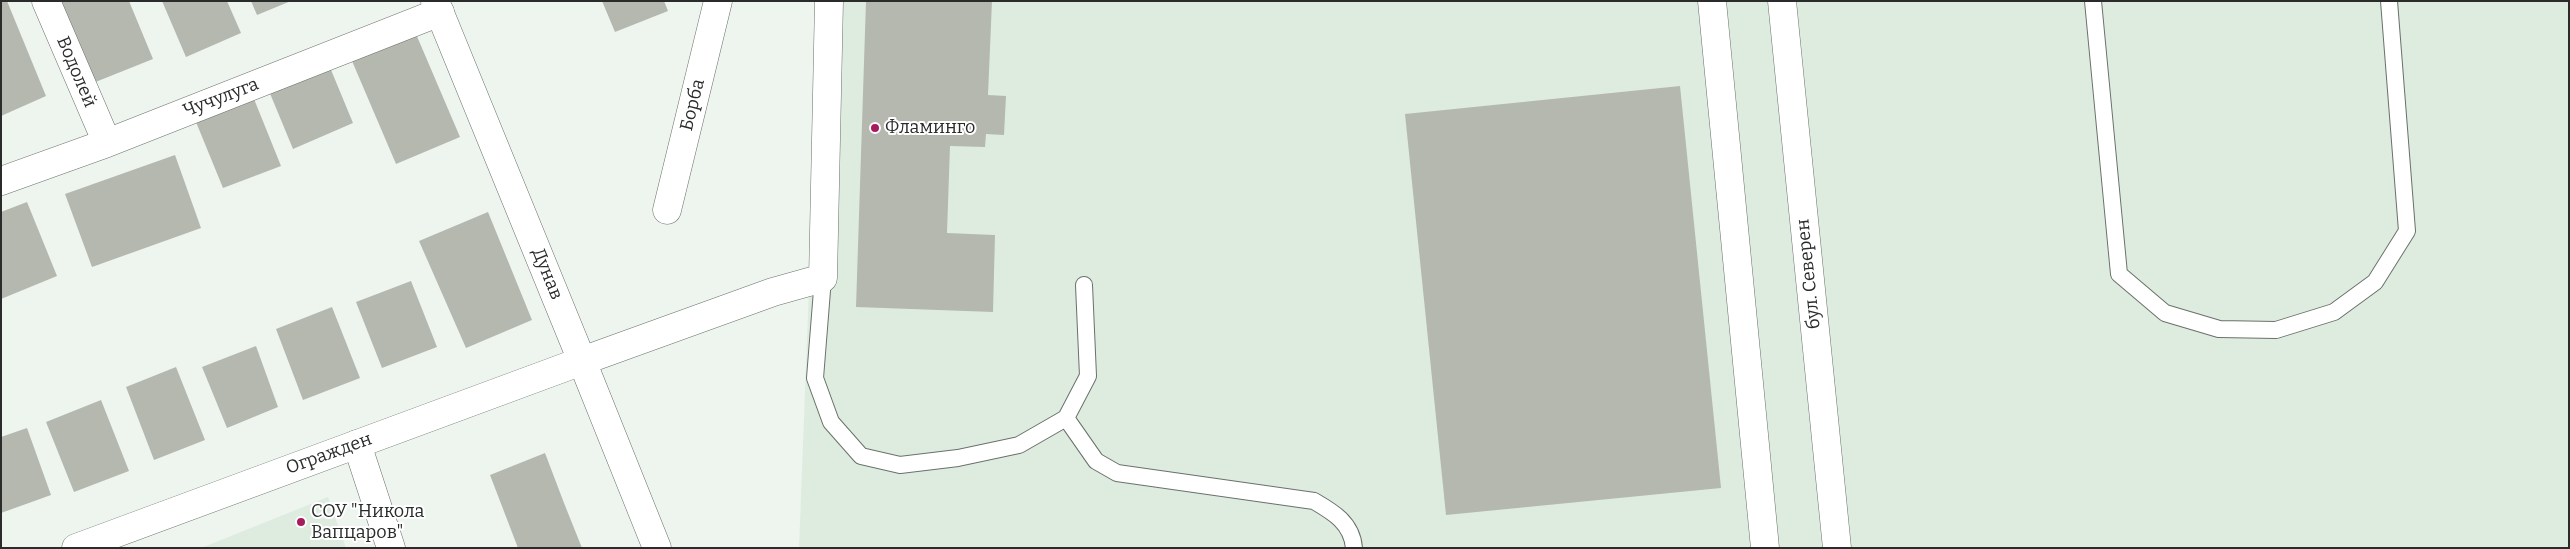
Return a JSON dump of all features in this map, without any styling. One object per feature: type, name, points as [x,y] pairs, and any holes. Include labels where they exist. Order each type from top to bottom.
[{"type":"street","name":"Водолей","points":[[46,1],[107,142]]},
{"type":"street","name":"Борба","points":[[667,210],[718,1]]},
{"type":"street","points":[[582,361],[773,292],[823,278],[829,1]]},
{"type":"street","points":[[1712,1],[1765,548]]},
{"type":"street","name":"бул. Северен","points":[[1782,1],[1837,548]]},
{"type":"street","name":"Чучулуга","points":[[1,181],[107,142],[437,7]]},
{"type":"street","name":"Дунав","points":[[437,7],[657,548]]},
{"type":"street","name":"Огражден","points":[[76,548],[582,361]]},
{"type":"street","points":[[357,444],[391,548]]},
{"type":"lane","points":[[2093,1],[2119,274],[2165,313],[2219,329],[2276,330],[2334,312],[2375,282],[2407,231],[2389,1]]},
{"type":"lane","points":[[823,278],[815,378],[831,422],[861,456],[900,465],[958,458],[1020,445],[1066,418],[1088,376],[1084,285]]},
{"type":"lane","points":[[1066,418],[1096,461],[1117,473],[1314,501],[1338,514],[1354,539],[1354,548]]},
{"type":"shaded area","points":[[820,1],[2569,1],[2569,548],[799,548]]},
{"type":"shaded area","name":"СОУ \"Никола Вапцаров\"","points":[[328,497],[346,548],[201,548]]},
{"type":"building","points":[[1,1],[7,1],[46,96],[1,116]]},
{"type":"building","points":[[54,1],[129,1],[153,59],[88,85]]},
{"type":"building","points":[[162,1],[227,1],[241,33],[186,57]]},
{"type":"building","points":[[251,1],[291,1],[257,15]]},
{"type":"building","points":[[602,1],[664,1],[668,11],[615,32]]},
{"type":"building","points":[[866,1],[992,1],[988,95],[1006,96],[1004,135],[986,134],[985,147],[950,146],[947,233],[995,235],[993,312],[856,307]]},
{"type":"building","points":[[416,34],[460,137],[396,164],[352,61]]},
{"type":"building","points":[[329,65],[353,123],[293,149],[269,91]]},
{"type":"building","points":[[1680,86],[1721,488],[1446,515],[1405,114]]},
{"type":"building","points":[[254,99],[281,166],[223,188],[196,122]]},
{"type":"building","points":[[175,155],[201,228],[92,267],[65,194]]},
{"type":"building","points":[[27,202],[57,276],[1,299],[1,212]]},
{"type":"building","points":[[488,212],[532,320],[466,348],[419,241]]},
{"type":"building","points":[[411,281],[437,347],[382,368],[356,302]]},
{"type":"building","points":[[332,307],[360,378],[303,400],[276,329]]},
{"type":"building","points":[[256,346],[278,407],[227,428],[202,367]]},
{"type":"building","points":[[176,367],[205,440],[154,460],[126,387]]},
{"type":"building","points":[[101,400],[129,471],[74,492],[46,422]]},
{"type":"building","points":[[27,428],[51,495],[1,513],[1,437]]},
{"type":"building","points":[[545,453],[582,548],[518,548],[490,475]]},
{"type":"place","name":"Фламинго","points":[[875,128]]},
{"type":"place","name":"СОУ \"Никола Вапцаров\"","points":[[301,522]]}]
